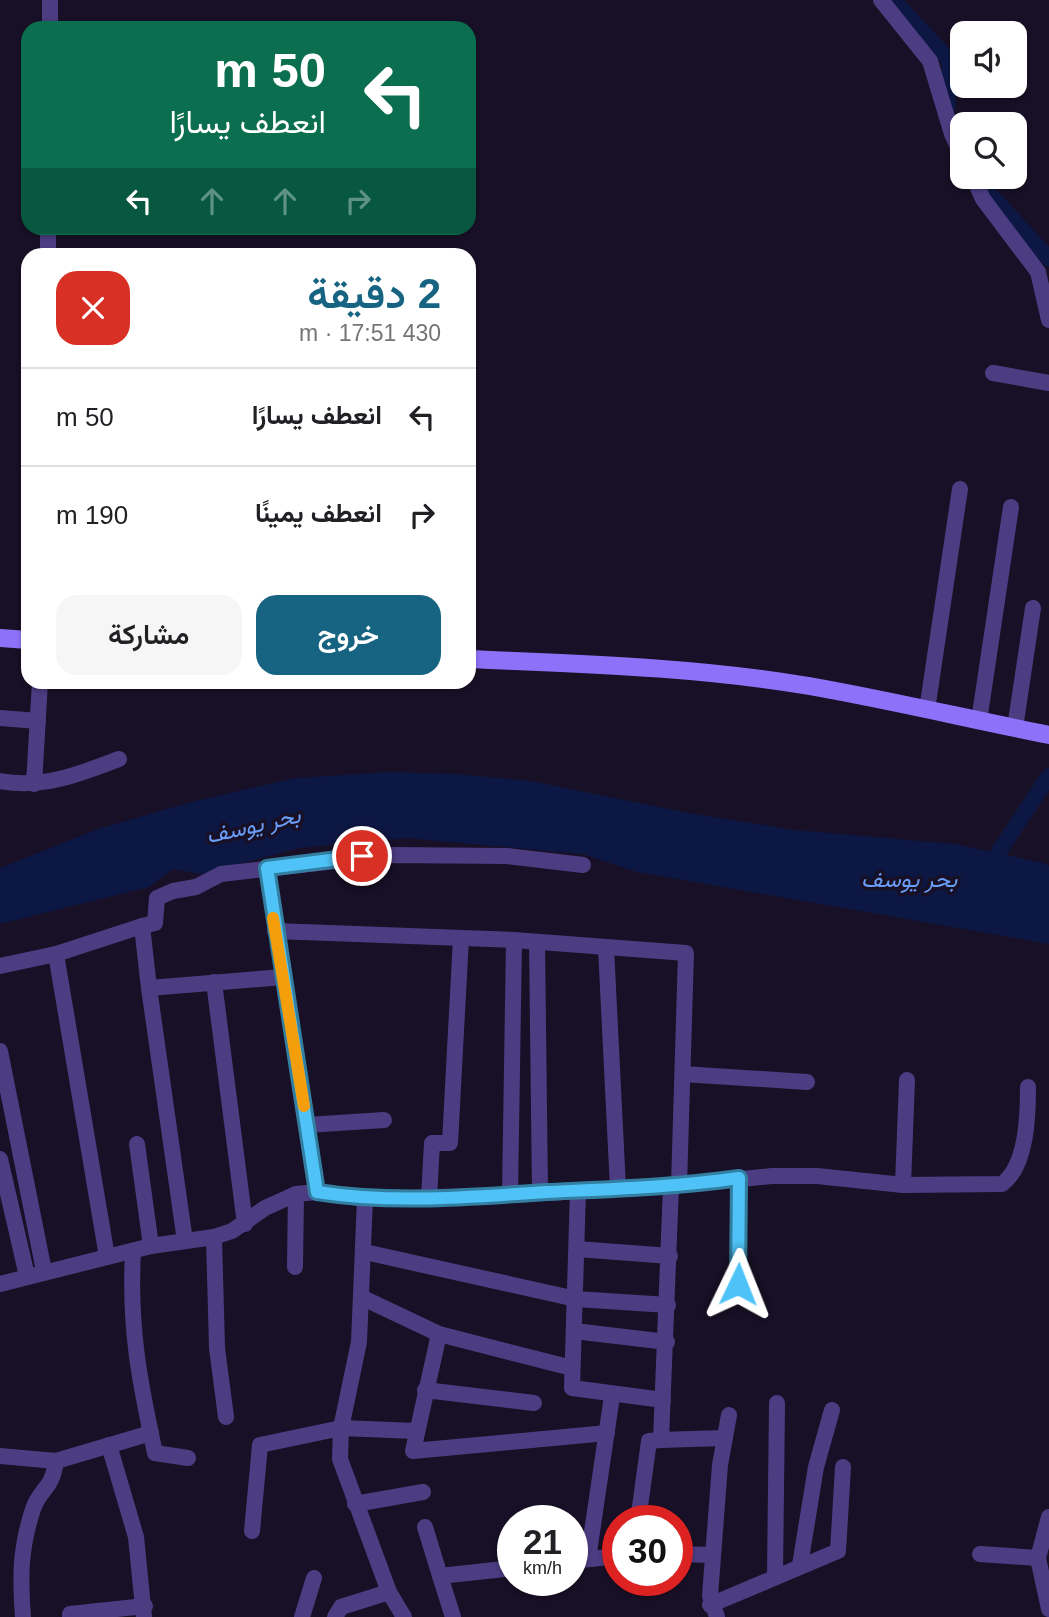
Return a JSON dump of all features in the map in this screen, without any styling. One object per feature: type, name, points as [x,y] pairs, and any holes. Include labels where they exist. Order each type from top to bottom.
[{"type":"street","points":[[50,0],[50,21]]},
{"type":"street","points":[[881,0],[930,61],[950,128]]},
{"type":"street","points":[[978,189],[983,200],[1038,272],[1049,320]]},
{"type":"street","points":[[993,373],[1049,383]]},
{"type":"street","points":[[927,710],[960,489]]},
{"type":"street","points":[[979,721],[1011,507]]},
{"type":"street","points":[[1015,728],[1033,608]]},
{"type":"street","points":[[0,638],[21,640]]},
{"type":"street","points":[[476,659],[715,674],[809,686],[1049,735]]},
{"type":"street","points":[[34,784],[40,689]]},
{"type":"street","points":[[0,718],[38,721]]},
{"type":"street","points":[[0,781],[34,784],[57,780],[119,758]]},
{"type":"street","points":[[0,966],[56,954],[155,923],[156,903],[161,894],[197,887],[221,874],[390,855],[507,856],[583,865]]},
{"type":"street","points":[[267,868],[317,1192]]},
{"type":"street","points":[[142,926],[185,1241]]},
{"type":"street","points":[[275,931],[514,940],[686,953],[683,1074],[661,1440]]},
{"type":"street","points":[[429,1198],[432,1143],[450,1143],[461,938]]},
{"type":"street","points":[[510,1195],[514,940]]},
{"type":"street","points":[[537,942],[540,1193]]},
{"type":"street","points":[[606,948],[618,1188]]},
{"type":"street","points":[[56,954],[107,1257]]},
{"type":"street","points":[[149,988],[283,977]]},
{"type":"street","points":[[214,982],[245,1224]]},
{"type":"street","points":[[0,1051],[44,1271]]},
{"type":"street","points":[[683,1074],[807,1082]]},
{"type":"street","points":[[903,1185],[908,1080]]},
{"type":"street","points":[[0,1284],[151,1246],[214,1237],[245,1224],[265,1208],[296,1194],[317,1192],[365,1199],[429,1198],[675,1186],[739,1178],[817,1176],[903,1185],[991,1185],[1009,1179],[1018,1161],[1028,1087]]},
{"type":"street","points":[[307,1125],[384,1120]]},
{"type":"street","points":[[137,1144],[151,1246]]},
{"type":"street","points":[[0,1159],[27,1276]]},
{"type":"street","points":[[738,1284],[739,1178]]},
{"type":"street","points":[[578,1190],[573,1390],[663,1400]]},
{"type":"street","points":[[295,1268],[296,1194]]},
{"type":"street","points":[[365,1199],[365,1252],[359,1342],[341,1428],[340,1459],[389,1592],[404,1617]]},
{"type":"street","points":[[214,1237],[217,1348],[226,1417]]},
{"type":"street","points":[[577,1250],[670,1256]]},
{"type":"street","points":[[133,1251],[131,1308],[134,1354],[155,1453],[188,1458]]},
{"type":"street","points":[[365,1252],[576,1299],[668,1305]]},
{"type":"street","points":[[363,1298],[439,1334],[572,1368]]},
{"type":"street","points":[[574,1331],[667,1342]]},
{"type":"street","points":[[439,1334],[412,1451],[607,1433]]},
{"type":"street","points":[[425,1390],[534,1403]]},
{"type":"street","points":[[588,1522],[612,1396]]},
{"type":"street","points":[[775,1576],[777,1403]]},
{"type":"street","points":[[800,1565],[816,1467],[832,1410]]},
{"type":"street","points":[[729,1415],[724,1438],[713,1555],[713,1611],[775,1576],[838,1551],[843,1467]]},
{"type":"street","points":[[251,1531],[260,1445],[341,1428],[416,1431]]},
{"type":"street","points":[[0,1456],[55,1461],[151,1433]]},
{"type":"street","points":[[640,1505],[649,1441],[724,1438]]},
{"type":"street","points":[[70,1617],[70,1614],[145,1611],[136,1537],[109,1444]]},
{"type":"street","points":[[23,1617],[21,1549],[38,1498],[53,1479],[55,1461]]},
{"type":"street","points":[[355,1504],[422,1492]]},
{"type":"street","points":[[1049,1517],[1038,1558],[1049,1609]]},
{"type":"street","points":[[425,1527],[453,1617]]},
{"type":"street","points":[[693,1554],[713,1555]]},
{"type":"street","points":[[980,1554],[1038,1558]]},
{"type":"street","points":[[440,1576],[497,1570]]},
{"type":"street","points":[[302,1617],[314,1578]]},
{"type":"street","points":[[335,1617],[341,1607],[389,1592]]},
{"type":"water","name":"بحر يوسف","points":[[388,772],[458,774],[531,781],[689,813],[795,830],[955,844],[1043,863],[1049,866],[1049,944],[637,872],[583,854],[406,838],[299,848],[202,874],[173,869],[149,887],[0,924],[0,868],[98,829],[195,801],[296,778]]},
{"type":"waterway","points":[[893,0],[950,61],[947,109]]},
{"type":"waterway","points":[[988,189],[1049,259]]},
{"type":"waterway","points":[[998,853],[1049,776]]},
{"type":"slow traffic","points":[[273,918],[304,1106]]},
{"type":"route","points":[[362,856],[267,868],[317,1192],[365,1199],[429,1198],[671,1186],[739,1178],[736,1240],[740,1245],[738,1284]]}]
